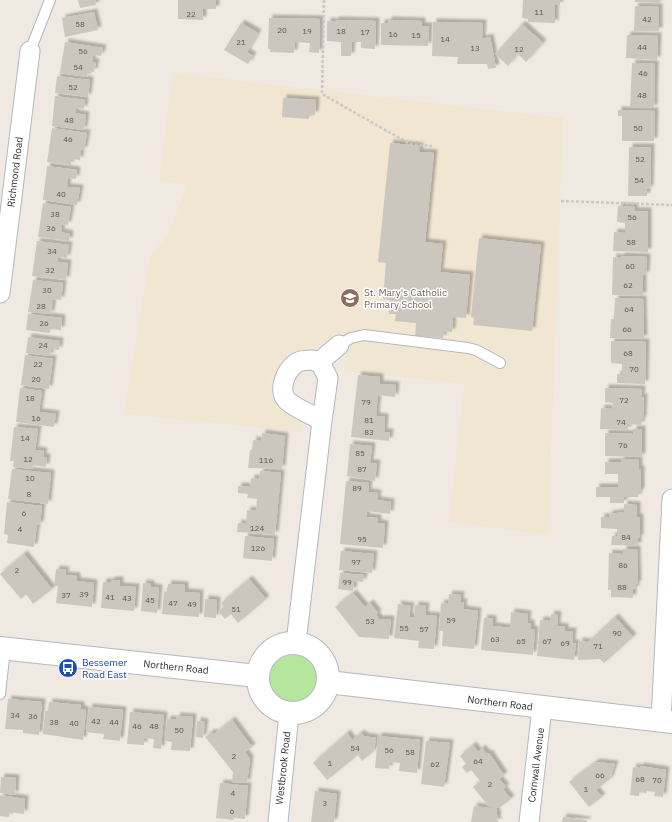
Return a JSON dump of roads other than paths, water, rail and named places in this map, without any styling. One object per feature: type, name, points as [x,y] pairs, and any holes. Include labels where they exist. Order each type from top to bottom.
[{"type":"street","name":"Richmond Road","points":[[0,293],[30,51]]},
{"type":"street","points":[[320,364],[339,345]]},
{"type":"street","points":[[296,643],[328,378],[325,370],[320,364],[313,360],[295,364],[283,381],[285,397],[290,403],[322,421]]},
{"type":"street","points":[[667,722],[672,499]]},
{"type":"street","points":[[296,643],[308,646],[323,660],[327,669],[327,690],[321,700],[313,708],[303,713],[289,714],[277,710],[266,702],[258,685],[257,676],[259,667],[270,651],[283,644],[296,643]]},
{"type":"street","name":"Northern Road","points":[[2,648],[257,676]]},
{"type":"street","name":"Northern Road","points":[[328,682],[667,722]]},
{"type":"street","name":"Cornwall Avenue","points":[[529,822],[542,708]]},
{"type":"street","name":"Westbrook Road","points":[[278,822],[289,714]]},
{"type":"lane","points":[[30,51],[50,0]]},
{"type":"lane","points":[[339,345],[357,336],[378,336],[468,348],[476,350],[500,363]]},
{"type":"lane","points":[[0,694],[2,648]]},
{"type":"place","name":"St. Mary's Catholic Primary School","points":[[350,298]]},
{"type":"place","name":"Bessemer Road East","points":[[68,668]]}]
